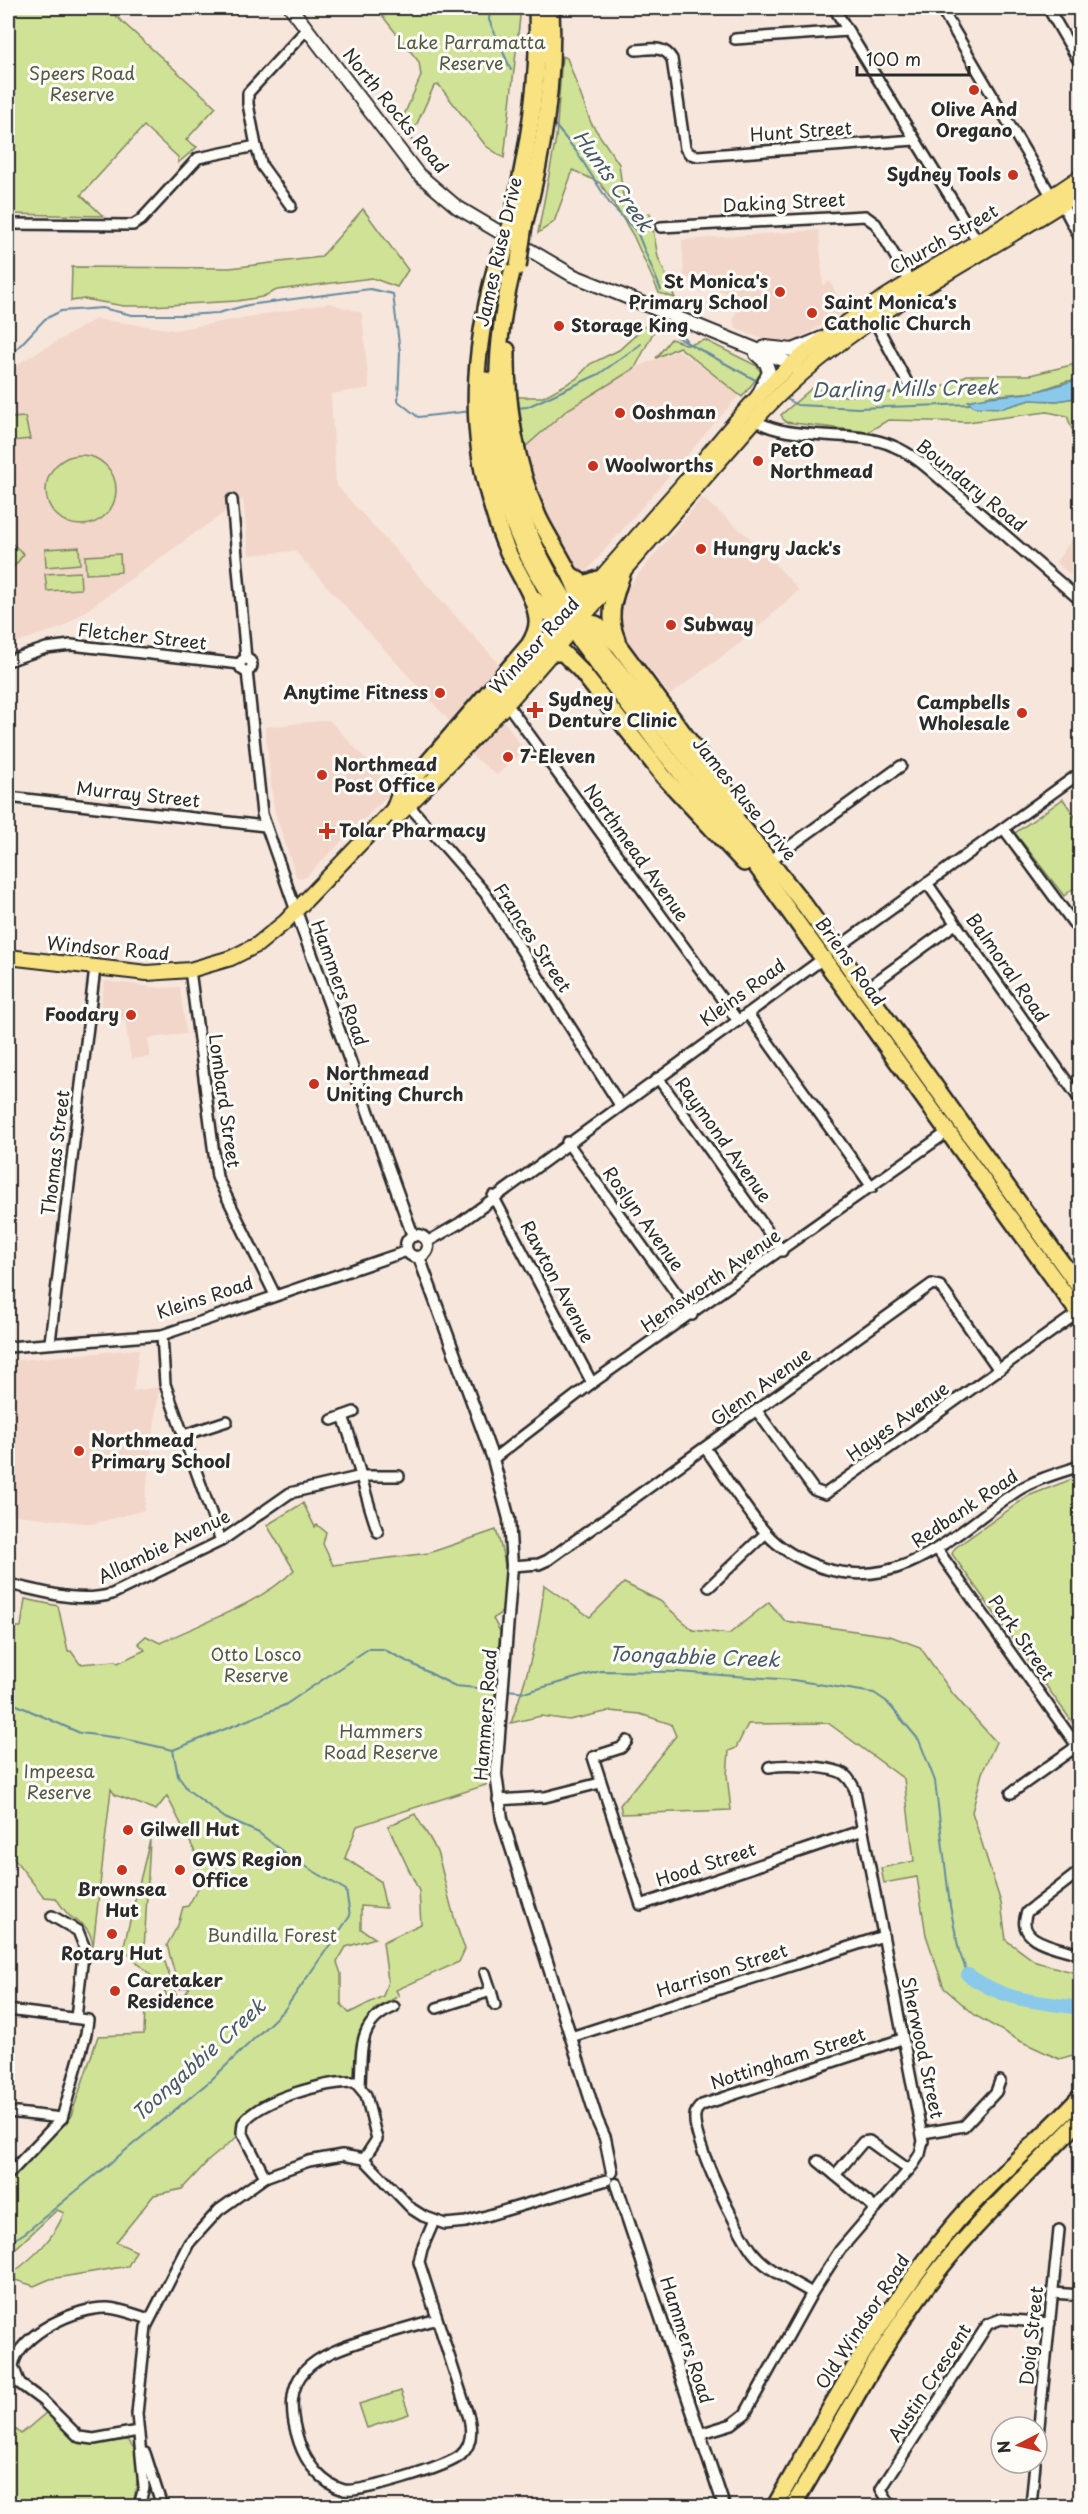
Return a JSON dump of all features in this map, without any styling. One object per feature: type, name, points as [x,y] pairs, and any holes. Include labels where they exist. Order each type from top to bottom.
[{"type":"highway","name":"James Ruse Drive","points":[[518,222],[535,96],[537,8]]},
{"type":"highway","name":"James Ruse Drive","points":[[491,388],[508,261],[548,111],[552,53],[550,8]]},
{"type":"highway","points":[[402,804],[399,796],[529,645],[536,629],[537,620],[526,588],[497,524],[484,477],[495,434],[491,388],[480,333],[508,261]]},
{"type":"highway","name":"Briens Road","points":[[491,388],[495,434],[494,466],[510,518],[534,569],[668,757],[752,860],[789,912],[866,989],[1080,1288]]},
{"type":"highway","points":[[495,434],[578,594],[563,653],[581,671],[664,777],[789,912]]},
{"type":"highway","points":[[620,646],[612,627],[610,611],[623,571]]},
{"type":"highway","points":[[568,573],[581,584],[590,584],[598,579]]},
{"type":"highway","points":[[526,588],[543,609],[572,621],[596,624],[620,646],[775,857],[806,907]]},
{"type":"highway","name":"James Ruse Drive","points":[[572,621],[806,907]]},
{"type":"highway","points":[[572,621],[572,646],[581,671]]},
{"type":"highway","name":"Briens Road","points":[[806,907],[830,953],[949,1131],[1080,1314]]},
{"type":"highway","name":"Old Windsor Road","points":[[775,2506],[866,2345],[912,2277],[954,2224],[1080,2097]]},
{"type":"highway","name":"Old Windsor Road","points":[[793,2506],[880,2353],[921,2293],[959,2245],[1078,2124]]},
{"type":"main road","name":"North Rocks Road","points":[[291,8],[417,173],[457,207],[572,275],[797,369]]},
{"type":"main road","name":"Church Street","points":[[1057,201],[1080,177]]},
{"type":"main road","name":"Church Street","points":[[797,369],[833,334],[1057,201],[1080,192]]},
{"type":"main road","name":"Church Street","points":[[774,384],[873,318],[913,285]]},
{"type":"main road","name":"North Rocks Road","points":[[742,345],[793,350],[833,334]]},
{"type":"main road","points":[[742,345],[766,363],[774,384],[760,400]]},
{"type":"main road","name":"Windsor Road","points":[[8,957],[147,973],[190,970],[231,958],[257,945],[296,911],[306,897],[507,704],[572,621],[598,579],[774,384]]},
{"type":"main road","name":"Windsor Road","points":[[402,804],[548,636],[594,607],[755,420],[760,400]]},
{"type":"street","points":[[834,8],[981,246]]},
{"type":"street","points":[[941,8],[1080,238]]},
{"type":"street","points":[[1048,8],[1080,63]]},
{"type":"street","points":[[291,206],[262,166],[256,146],[248,93],[307,29]]},
{"type":"street","points":[[735,39],[848,31]]},
{"type":"street","name":"Hunt Street","points":[[636,50],[661,49],[668,52],[672,59],[685,148],[690,154],[698,156],[915,140]]},
{"type":"street","points":[[8,224],[134,225],[198,158],[256,146]]},
{"type":"street","name":"Daking Street","points":[[661,226],[865,216],[876,224],[913,285]]},
{"type":"street","points":[[873,318],[910,388]]},
{"type":"street","name":"Boundary Road","points":[[755,420],[769,428],[867,439],[892,445],[931,472],[1080,600]]},
{"type":"street","points":[[232,500],[244,664],[259,794],[265,826],[296,911]]},
{"type":"street","name":"Fletcher Street","points":[[8,662],[46,648],[71,645],[244,664]]},
{"type":"street","name":"Northmead Avenue","points":[[507,704],[738,1020]]},
{"type":"street","points":[[775,857],[901,766]]},
{"type":"street","name":"Kleins Road","points":[[427,1242],[460,1223],[567,1142],[1080,773]]},
{"type":"street","name":"Murray Street","points":[[8,797],[265,826]]},
{"type":"street","name":"Frances Street","points":[[402,804],[485,893],[620,1105]]},
{"type":"street","points":[[1004,829],[1080,932]]},
{"type":"street","name":"Balmoral Road","points":[[927,883],[1080,1100]]},
{"type":"street","name":"Hammers Road","points":[[296,911],[413,1236]]},
{"type":"street","points":[[866,989],[956,924]]},
{"type":"street","name":"Thomas Street","points":[[50,1342],[95,968]]},
{"type":"street","name":"Lombard Street","points":[[190,970],[217,1177],[275,1295]]},
{"type":"street","points":[[748,1014],[872,1187]]},
{"type":"street","name":"Raymond Avenue","points":[[658,1078],[782,1251]]},
{"type":"street","name":"Hemsworth Avenue","points":[[493,1460],[592,1383],[692,1315],[949,1131]]},
{"type":"street","name":"Roslyn Avenue","points":[[567,1142],[692,1315]]},
{"type":"street","name":"Rawton Avenue","points":[[493,1196],[592,1383]]},
{"type":"street","points":[[413,1236],[420,1236],[427,1242],[426,1252],[419,1257],[413,1257],[407,1251],[406,1244],[413,1236]]},
{"type":"street","name":"Kleins Road","points":[[8,1347],[162,1335],[407,1251]]},
{"type":"street","name":"Hammers Road","points":[[419,1257],[493,1460],[509,1518],[512,1566],[496,1774],[498,1800],[508,1843],[597,2120],[605,2138],[612,2179],[723,2506]]},
{"type":"street","name":"Glenn Avenue","points":[[512,1566],[539,1564],[548,1560],[936,1283],[999,1370]]},
{"type":"street","name":"Hayes Avenue","points":[[757,1411],[814,1490],[825,1494],[1080,1314]]},
{"type":"street","points":[[162,1335],[165,1384],[221,1541]]},
{"type":"street","points":[[332,1420],[354,1412]]},
{"type":"street","points":[[343,1416],[362,1476],[364,1492],[378,1532]]},
{"type":"street","points":[[184,1435],[226,1421]]},
{"type":"street","name":"Redbank Road","points":[[705,1448],[766,1533],[800,1559],[848,1573],[876,1573],[916,1562],[937,1550],[1018,1491],[1080,1466]]},
{"type":"street","name":"Allambie Avenue","points":[[8,1584],[81,1599],[95,1599],[112,1594],[221,1541],[290,1493],[362,1476],[399,1476]]},
{"type":"street","points":[[709,1587],[766,1533]]},
{"type":"street","name":"Park Street","points":[[937,1550],[1079,1745]]},
{"type":"street","name":"Hood Street","points":[[627,1741],[621,1748],[593,1757],[641,1905],[863,1830]]},
{"type":"street","points":[[1011,1793],[1079,1745]]},
{"type":"street","name":"Sherwood Street","points":[[699,2434],[732,2424],[745,2414],[812,2292],[840,2250],[920,2154],[923,2133],[902,2039],[855,1790],[845,1775],[782,1765],[769,1767]]},
{"type":"street","points":[[498,1800],[545,1797],[600,1783]]},
{"type":"street","points":[[1080,1871],[1027,1912],[1023,1920],[1024,1930],[1031,1938],[1080,1954]]},
{"type":"street","points":[[52,1916],[78,1931],[84,1946],[76,2018]]},
{"type":"street","name":"Harrison Street","points":[[571,2037],[883,1936]]},
{"type":"street","points":[[485,1973],[495,2005]]},
{"type":"street","points":[[437,2008],[490,1990]]},
{"type":"street","points":[[364,2159],[377,2139],[366,2095],[360,2085],[367,2028],[377,2015],[394,2007]]},
{"type":"street","points":[[8,2010],[88,2020],[62,2118],[8,2175]]},
{"type":"street","name":"Nottingham Street","points":[[812,2292],[774,2269],[751,2250],[714,2179],[695,2125],[695,2114],[702,2105],[902,2039]]},
{"type":"street","points":[[923,2133],[964,2126],[996,2092],[1000,2081]]},
{"type":"street","points":[[265,2177],[242,2132],[245,2120],[273,2103],[306,2090],[343,2082],[360,2085]]},
{"type":"street","points":[[8,2112],[62,2118]]},
{"type":"street","points":[[835,2175],[863,2142],[869,2141],[909,2170]]},
{"type":"street","points":[[139,2506],[144,2487],[139,2435],[138,2387],[149,2319],[196,2233],[230,2200],[265,2177],[334,2155],[364,2159],[412,2209],[434,2221],[445,2224],[466,2222],[612,2179]]},
{"type":"street","points":[[818,2161],[876,2209]]},
{"type":"street","points":[[434,2221],[419,2256],[420,2269],[471,2426],[470,2440],[458,2457],[372,2488],[358,2491],[343,2489],[325,2480],[311,2464],[300,2444],[294,2418],[294,2395],[298,2381],[309,2364],[333,2350],[436,2319]]},
{"type":"street","name":"Doig Street","points":[[1040,2415],[1059,2230]]},
{"type":"street","points":[[1053,2293],[1080,2295]]},
{"type":"street","points":[[139,2435],[94,2439],[80,2437],[43,2401],[20,2384],[13,2366],[20,2350],[43,2328],[80,2313],[108,2307],[149,2319]]},
{"type":"street","name":"Austin Crescent","points":[[899,2506],[891,2506],[881,2488],[988,2324],[1001,2319],[1050,2323]]},
{"type":"street","points":[[139,2435],[162,2506]]},
{"type":"street","points":[[1031,2506],[1034,2475]]},
{"type":"shaded area","name":"St Monica's Primary School","points":[[819,230],[823,285],[830,281],[845,311],[797,340],[772,343],[737,329],[733,321],[741,299],[684,276],[682,240]]},
{"type":"shaded area","points":[[329,303],[362,313],[369,388],[331,394],[336,485],[501,666],[452,724],[295,551],[249,555],[243,499],[63,627],[8,645],[8,378],[21,362],[96,319],[175,330]]},
{"type":"shaded area","points":[[678,350],[740,394],[584,574],[575,568],[541,503],[525,447],[567,410],[635,368]]},
{"type":"shaded area","points":[[702,498],[756,543],[799,590],[740,643],[670,695],[627,641],[619,628],[618,618],[627,588]]},
{"type":"shaded area","points":[[1080,528],[1080,583],[1056,562]]},
{"type":"shaded area","points":[[329,720],[394,789],[306,877],[301,878],[296,876],[274,809],[265,727]]},
{"type":"shaded area","name":"7-Eleven","points":[[504,721],[524,750],[497,775],[469,753]]},
{"type":"shaded area","points":[[105,981],[161,988],[180,987],[186,1034],[148,1038],[150,1057],[131,1059],[125,1020],[99,1017]]},
{"type":"shaded area","name":"Northmead Primary School","points":[[139,1349],[133,1391],[159,1387],[144,1510],[93,1524],[8,1514],[8,1361]]},
{"type":"green space","name":"Speers Road Reserve","points":[[8,8],[107,8],[216,107],[186,140],[197,147],[178,163],[178,157],[144,126],[81,195],[103,216],[8,214]]},
{"type":"green space","name":"Lake Parramatta Reserve","points":[[376,8],[521,8],[504,158],[486,146],[439,85],[434,86],[411,137],[412,141],[398,124],[401,122],[421,76],[419,62]]},
{"type":"green space","points":[[562,56],[567,58],[591,123],[619,164],[623,195],[637,215],[650,213],[658,257],[675,298],[659,293],[633,235],[600,183],[573,170],[554,222],[538,233],[556,138]]},
{"type":"green space","points":[[363,209],[408,270],[397,287],[372,278],[277,290],[262,297],[237,301],[124,306],[84,299],[71,301],[72,267],[230,268],[321,257]]},
{"type":"green space","points":[[650,322],[657,325],[635,368],[567,410],[525,447],[518,397],[543,397],[576,379],[590,364],[619,350]]},
{"type":"green space","points":[[671,339],[688,345],[705,340],[757,366],[761,373],[742,397],[679,347],[656,358]]},
{"type":"green space","points":[[1080,363],[1080,380],[1067,381],[1035,392],[987,396],[1003,408],[1030,400],[1057,401],[1080,397],[1080,421],[1072,429],[1067,416],[1047,412],[967,422],[888,420],[868,432],[785,422],[781,415],[812,388],[845,396],[936,390],[967,375],[1030,375]]},
{"type":"green space","points":[[25,417],[30,439],[12,441],[11,418]]},
{"type":"green space","points":[[74,455],[88,455],[101,461],[110,470],[116,483],[114,503],[106,515],[88,525],[74,525],[61,519],[52,510],[46,497],[46,483],[52,470],[61,461]]},
{"type":"green space","points":[[8,540],[24,554],[8,574]]},
{"type":"green space","points":[[79,547],[80,564],[46,567],[45,549]]},
{"type":"green space","points":[[120,554],[121,572],[86,574],[85,556]]},
{"type":"green space","points":[[80,572],[81,589],[47,591],[45,574]]},
{"type":"green space","points":[[1063,799],[1080,824],[1080,883],[1064,896],[1015,833]]},
{"type":"green space","points":[[1080,1476],[1080,1733],[952,1554],[955,1548],[1028,1496]]},
{"type":"green space","points":[[303,1503],[315,1527],[317,1525],[326,1532],[323,1544],[333,1565],[429,1553],[496,1530],[504,1560],[507,1589],[504,1610],[493,1619],[500,1631],[490,1761],[488,1761],[486,1785],[357,1826],[345,1858],[380,1881],[386,1908],[361,1906],[361,1929],[375,1938],[346,1947],[337,1962],[341,1974],[341,2004],[349,2013],[383,1996],[388,1981],[383,1942],[421,1924],[419,1891],[388,1826],[415,1814],[438,1855],[453,1915],[465,1949],[459,1962],[396,1990],[399,1996],[375,2009],[360,2036],[357,2075],[296,2091],[269,2102],[239,2119],[238,2136],[208,2161],[182,2189],[154,2195],[116,2242],[136,2251],[128,2266],[50,2279],[34,2286],[15,2280],[15,2271],[44,2245],[64,2213],[57,2210],[16,2248],[8,2261],[8,2183],[71,2116],[98,2036],[144,2034],[145,2005],[172,2008],[163,1987],[123,1949],[150,1840],[144,1950],[165,1962],[179,2004],[190,1987],[179,1989],[167,1945],[178,1925],[183,1907],[188,1906],[202,1881],[199,1860],[167,1796],[156,1810],[115,1795],[111,1789],[93,1946],[91,1935],[86,1928],[69,1915],[56,1898],[44,1897],[8,1851],[8,1627],[21,1627],[25,1599],[58,1606],[68,1651],[71,1651],[80,1664],[115,1661],[118,1663],[145,1650],[138,1643],[146,1636],[160,1643],[248,1602],[281,1582],[294,1570],[267,1525]]},
{"type":"green space","points":[[624,1583],[660,1601],[693,1630],[729,1634],[769,1602],[785,1621],[890,1636],[920,1647],[953,1694],[996,1742],[982,1773],[972,1812],[1001,1903],[1006,1940],[1036,1962],[1080,1974],[1080,2053],[1059,2059],[1020,2041],[976,2016],[944,1988],[926,1935],[917,1877],[884,1883],[881,1868],[914,1861],[904,1779],[828,1723],[748,1724],[736,1748],[729,1751],[727,1775],[731,1810],[622,1814],[620,1805],[676,1736],[671,1724],[640,1714],[610,1711],[569,1720],[541,1716],[511,1723],[532,1655],[544,1585],[590,1617]]},
{"type":"green space","points":[[401,2391],[409,2414],[367,2428],[359,2404]]},
{"type":"green space","points":[[47,2412],[67,2432],[82,2442],[127,2440],[136,2453],[138,2472],[132,2506],[8,2506],[8,2422],[21,2434]]},
{"type":"water","points":[[1080,380],[1080,397],[1057,401],[1030,400],[1003,408],[974,407],[968,401],[1034,392]]},
{"type":"waterway","name":"Hunts Creek","points":[[490,8],[489,20],[511,70]]},
{"type":"waterway","name":"Hunts Creek","points":[[554,124],[576,151],[610,204],[637,232],[661,290]]},
{"type":"waterway","name":"Darling Mills Creek","points":[[8,358],[45,319],[61,311],[102,308],[132,315],[218,313],[248,305],[370,289],[393,294],[400,352],[398,401],[418,417],[472,411]]},
{"type":"waterway","name":"Hunts Creek","points":[[680,333],[686,340]]},
{"type":"waterway","name":"Darling Mills Creek","points":[[675,336],[759,382]]},
{"type":"waterway","name":"Darling Mills Creek","points":[[516,408],[527,407],[599,374],[641,344]]},
{"type":"waterway","name":"Darling Mills Creek","points":[[785,398],[797,405],[858,408],[971,404]]},
{"type":"waterway","name":"Toongabbie Creek","points":[[173,1750],[285,1705],[368,1649],[383,1649],[455,1686],[499,1690]]},
{"type":"waterway","name":"Toongabbie Creek","points":[[507,1690],[527,1692],[600,1671],[678,1672],[793,1680],[874,1693],[886,1701],[919,1740],[935,1781],[950,1906],[959,1951],[968,1975]]},
{"type":"waterway","points":[[8,1701],[80,1733],[120,1738],[173,1750]]},
{"type":"waterway","name":"Toongabbie Creek","points":[[8,2243],[25,2233],[210,2081],[285,2009],[350,1916],[346,1890],[291,1858],[259,1833],[225,1818],[188,1790],[178,1776],[173,1750]]},
{"type":"waterway","name":"Toongabbie Creek","points":[[968,1975],[996,1991],[1022,1999],[1080,2008]]},
{"type":"place","name":"Olive And Oregano","points":[[974,90]]},
{"type":"place","name":"Sydney Tools","points":[[1013,175]]},
{"type":"place","name":"St Monica's Primary School","points":[[780,292]]},
{"type":"place","name":"Saint Monica's Catholic Church","points":[[812,313]]},
{"type":"place","name":"Storage King","points":[[559,326]]},
{"type":"place","name":"Ooshman","points":[[620,413]]},
{"type":"place","name":"PetO Northmead","points":[[758,461]]},
{"type":"place","name":"Woolworths","points":[[593,466]]},
{"type":"place","name":"Hungry Jack's","points":[[701,549]]},
{"type":"place","name":"Subway","points":[[671,625]]},
{"type":"place","name":"Anytime Fitness","points":[[440,693]]},
{"type":"place","name":"Sydney Denture Clinic","points":[[535,710]]},
{"type":"place","name":"Campbells Wholesale","points":[[1022,713]]},
{"type":"place","name":"7-Eleven","points":[[508,757]]},
{"type":"place","name":"Northmead Post Office","points":[[322,775]]},
{"type":"place","name":"Tolar Pharmacy","points":[[327,831]]},
{"type":"place","name":"Foodary","points":[[131,1015]]},
{"type":"place","name":"Northmead Uniting Church","points":[[314,1084]]},
{"type":"place","name":"Northmead Primary School","points":[[79,1451]]},
{"type":"place","name":"Gilwell Hut","points":[[128,1830]]},
{"type":"place","name":"Brownsea Hut","points":[[122,1870]]},
{"type":"place","name":"GWS Region Office","points":[[180,1870]]},
{"type":"place","name":"Rotary Hut","points":[[112,1934]]},
{"type":"place","name":"Caretaker Residence","points":[[115,1991]]},
{"type":"park label","name":"Otto Losco Reserve","points":[[256,1665]]},
{"type":"park label","name":"Hammers Road Reserve","points":[[381,1742]]},
{"type":"park label","name":"Impeesa Reserve","points":[[59,1782]]},
{"type":"park label","name":"Bundilla Forest","points":[[272,1936]]}]
